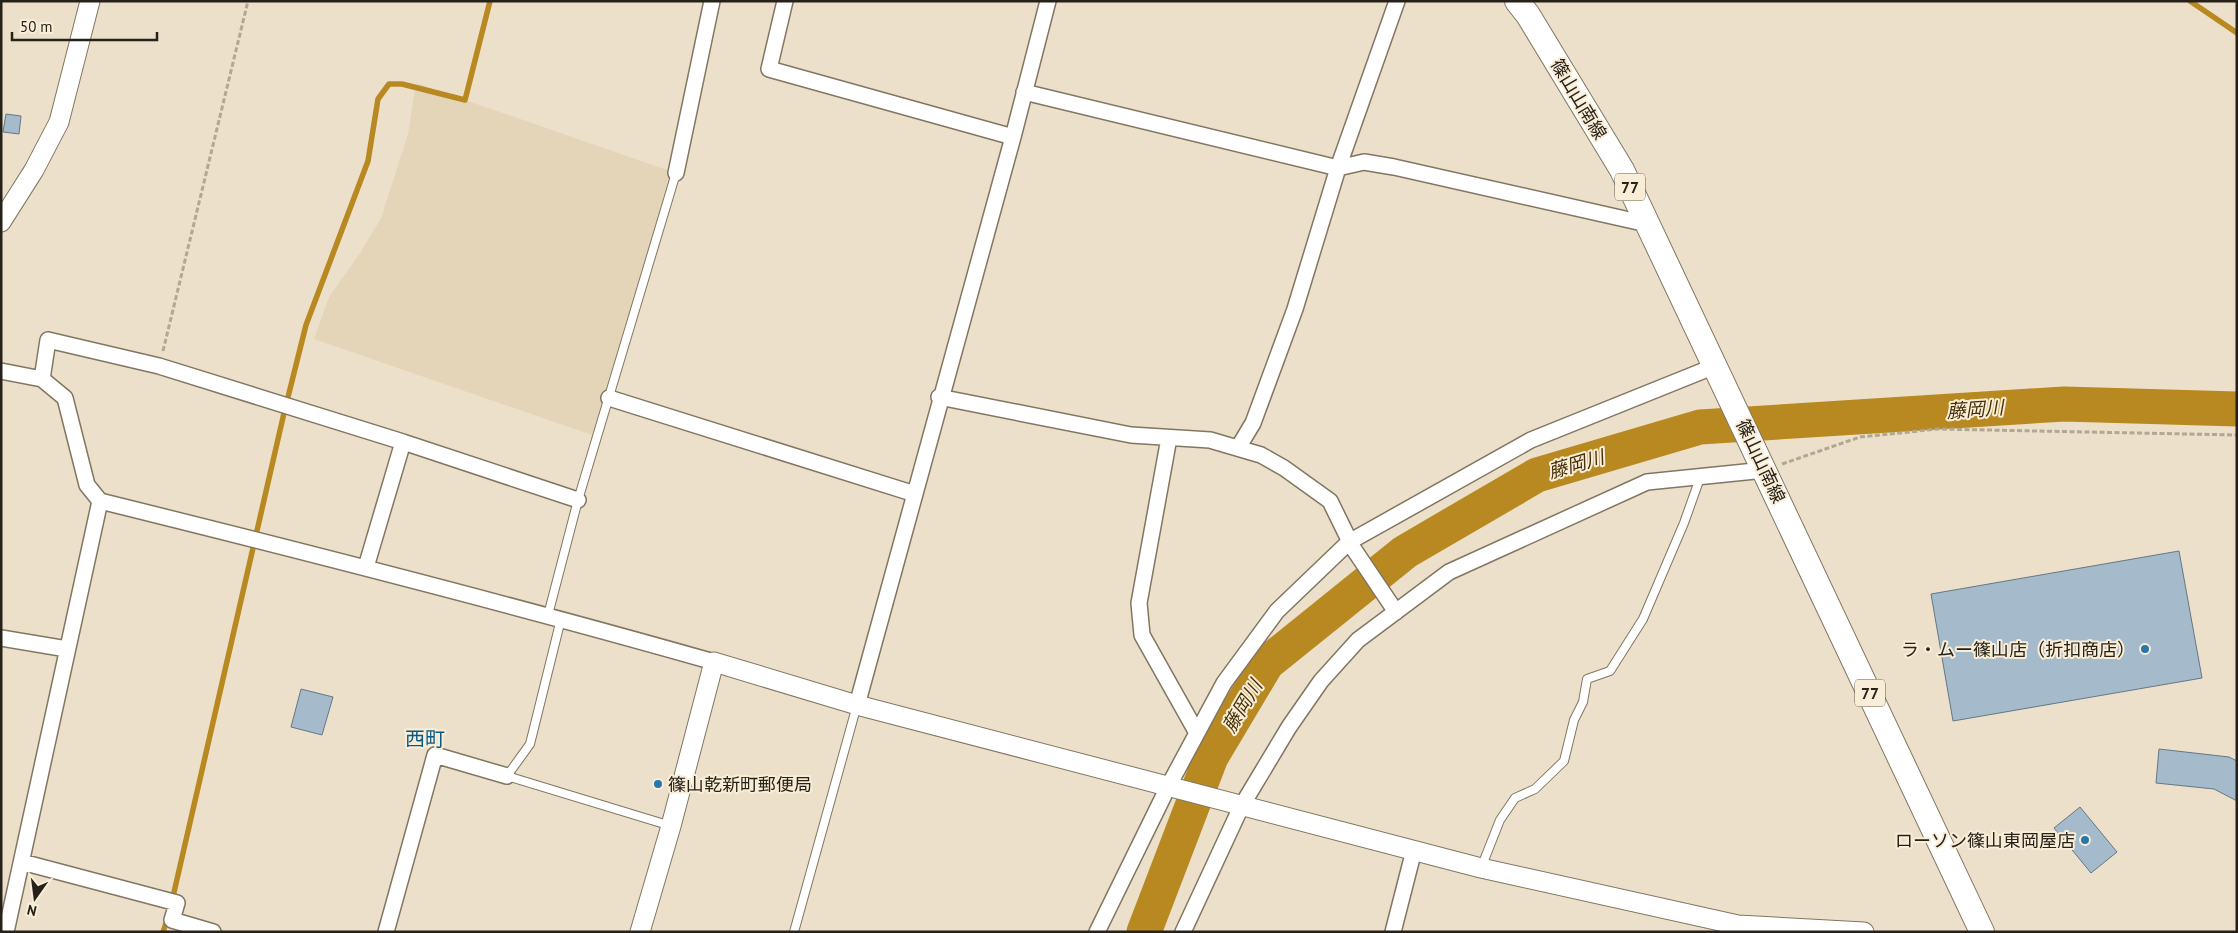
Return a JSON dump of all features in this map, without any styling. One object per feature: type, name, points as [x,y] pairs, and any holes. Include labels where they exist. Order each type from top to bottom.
[{"type":"main road","name":"篠山山南線","points":[[1518,1],[1622,170],[1982,932]]},
{"type":"street","points":[[1,222],[34,170],[59,122],[90,1]]},
{"type":"street","points":[[676,173],[712,1]]},
{"type":"street","points":[[785,1],[769,69],[1012,137]]},
{"type":"street","points":[[856,705],[1048,1]]},
{"type":"street","points":[[1238,448],[1253,423],[1295,309],[1338,168],[1397,1]]},
{"type":"street","points":[[1024,92],[1338,168],[1364,162],[1394,167],[1647,224]]},
{"type":"street","points":[[42,380],[48,340],[159,366],[403,442],[578,500]]},
{"type":"street","points":[[1,371],[42,380],[65,398],[87,485],[100,500],[555,617],[856,705],[1481,868],[1738,925],[1802,931],[1864,932]]},
{"type":"street","points":[[1097,932],[1224,683],[1277,611],[1351,545],[1531,440],[1720,375]]},
{"type":"street","points":[[940,397],[1131,435],[1210,440],[1261,455],[1284,468],[1330,501],[1351,545],[1394,608]]},
{"type":"street","points":[[609,398],[915,494]]},
{"type":"street","points":[[1169,438],[1138,603],[1142,634],[1197,733]]},
{"type":"street","points":[[366,567],[403,442]]},
{"type":"street","points":[[1183,932],[1235,805],[1321,681],[1358,640],[1394,608],[1449,572],[1647,482],[1700,478],[1762,463]]},
{"type":"street","points":[[6,932],[100,500]]},
{"type":"street","points":[[1,638],[67,649]]},
{"type":"street","points":[[640,932],[671,826],[714,662]]},
{"type":"street","points":[[386,932],[436,756],[507,776]]},
{"type":"street","points":[[1394,932],[1414,850]]},
{"type":"street","points":[[22,862],[177,903],[171,926],[213,932]]},
{"type":"lane","points":[[671,826],[507,776],[530,744],[578,500],[676,173]]},
{"type":"lane","points":[[1481,868],[1500,820],[1515,798],[1536,789],[1564,761],[1574,720],[1583,702],[1588,679],[1610,670],[1643,619],[1684,523],[1700,478]]},
{"type":"lane","points":[[794,932],[856,705]]},
{"type":"path","points":[[159,366],[248,1]]},
{"type":"path","points":[[1762,463],[1860,437],[1938,429],[2237,435]]},
{"type":"shaded area","points":[[416,83],[673,172],[598,437],[314,339],[329,297],[360,253],[381,218],[408,134]]},
{"type":"building","points":[[6,114],[21,116],[19,134],[3,132]]},
{"type":"building","points":[[2179,551],[2202,678],[1953,721],[1931,594]]},
{"type":"building","points":[[301,689],[333,697],[322,735],[291,727]]},
{"type":"building","points":[[2159,749],[2229,757],[2237,761],[2237,801],[2214,789],[2156,783]]},
{"type":"building","name":"ローソン篠山東岡屋店","points":[[2080,807],[2117,852],[2091,873],[2054,828]]},
{"type":"waterway","points":[[172,901],[306,325],[368,161],[378,99],[389,84],[402,84],[465,100],[490,1]]},
{"type":"waterway","points":[[2190,1],[2237,33]]},
{"type":"waterway","name":"藤岡川","points":[[1144,932],[1211,757],[1267,663],[1405,552],[1537,475],[1700,427],[2064,404],[2237,409]]},
{"type":"waterway","points":[[163,932],[168,917]]},
{"type":"place","name":"ラ・ムー篠山店（折扣商店）","points":[[2145,649]]},
{"type":"place","name":"篠山乾新町郵便局","points":[[658,784]]},
{"type":"place","name":"ローソン篠山東岡屋店","points":[[2085,840]]},
{"type":"district","name":"西町","points":[[425,739]]}]
